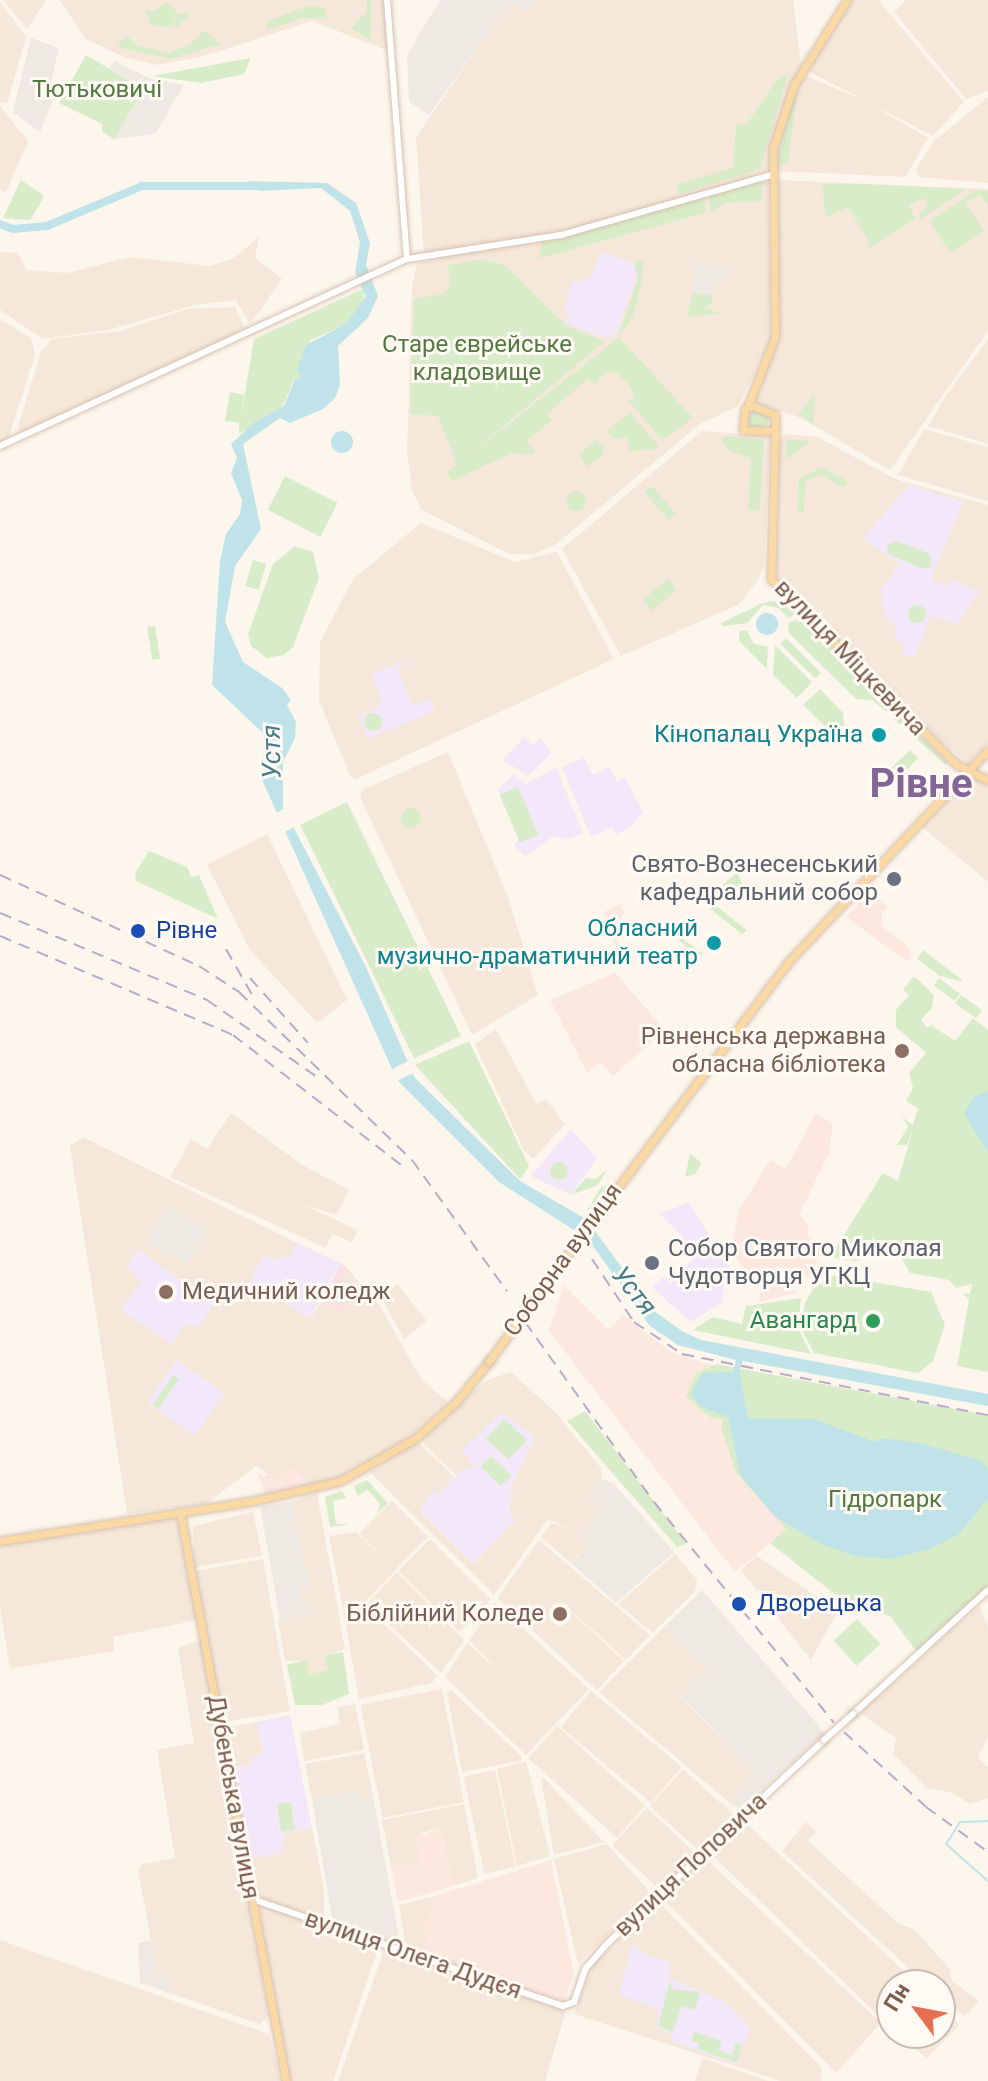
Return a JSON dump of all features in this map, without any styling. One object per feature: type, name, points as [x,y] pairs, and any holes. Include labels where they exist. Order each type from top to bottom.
[{"type":"main road","points":[[387,0],[407,259]]},
{"type":"main road","points":[[747,408],[771,411],[775,431],[743,430],[747,408],[775,337],[773,148],[794,85],[847,0]]},
{"type":"main road","points":[[0,446],[407,259],[561,235],[771,175]]},
{"type":"main road","name":"вулиця Міцкевича","points":[[775,431],[771,579],[896,706],[968,770],[988,780]]},
{"type":"main road","name":"Соборна вулиця","points":[[0,1541],[313,1490],[352,1477],[416,1438],[456,1402],[489,1361],[789,961],[988,750]]},
{"type":"main road","name":"Дубенська вулиця","points":[[180,1512],[286,2081]]},
{"type":"main road","name":"вулиця Поповича","points":[[574,2002],[586,1968],[599,1951],[988,1590]]},
{"type":"main road","name":"вулиця Олега Дудєя","points":[[252,1899],[555,2005],[574,2002]]},
{"type":"shaded area","points":[[3,0],[46,0],[27,29]]},
{"type":"shaded area","points":[[59,0],[387,0],[391,52],[312,21],[201,57],[158,65],[126,58],[86,39]]},
{"type":"shaded area","points":[[440,0],[534,0],[527,12],[510,2],[429,115],[409,102],[407,55]]},
{"type":"shaded area","points":[[534,0],[793,0],[802,71],[784,111],[771,175],[561,235],[424,254],[416,137],[510,1],[527,12]]},
{"type":"shaded area","points":[[851,0],[878,0],[964,102],[933,136],[808,71]]},
{"type":"shaded area","points":[[906,0],[988,0],[988,91],[966,99],[894,12]]},
{"type":"shaded area","points":[[0,2],[26,37],[7,104],[0,102]]},
{"type":"shaded area","points":[[31,38],[59,48],[50,86],[53,100],[40,132],[13,112]]},
{"type":"shaded area","points":[[114,61],[151,79],[184,85],[155,134],[114,139],[144,89],[110,68]]},
{"type":"shaded area","points":[[806,76],[866,101],[928,138],[905,177],[776,171],[776,150],[799,81]]},
{"type":"shaded area","points":[[988,97],[988,183],[919,177],[916,169],[934,141]]},
{"type":"shaded area","points":[[0,106],[28,141],[6,193],[0,189]]},
{"type":"shaded area","points":[[776,180],[988,189],[988,331],[890,470],[801,418],[753,403],[777,338]]},
{"type":"shaded area","points":[[768,181],[771,340],[738,406],[700,424],[556,544],[535,554],[509,554],[422,510],[412,491],[407,451],[412,287],[417,264],[455,253],[553,240]]},
{"type":"shaded area","points":[[259,237],[255,258],[282,279],[250,324],[236,300],[195,305],[108,330],[43,339],[0,310],[0,252],[18,253],[26,270],[67,273],[130,257],[210,266],[232,259]]},
{"type":"shaded area","points":[[601,252],[633,263],[638,275],[616,333],[606,338],[566,323],[569,312],[564,310],[572,282],[590,279]]},
{"type":"shaded area","points":[[696,259],[727,267],[726,282],[716,281],[707,297],[692,293]]},
{"type":"shaded area","points":[[235,307],[245,329],[235,335],[23,432],[17,430],[41,352],[52,339],[121,331],[187,309]]},
{"type":"shaded area","points":[[0,319],[31,338],[35,355],[8,439],[0,443]]},
{"type":"shaded area","points":[[988,339],[988,444],[928,426],[945,397]]},
{"type":"shaded area","points":[[924,429],[988,447],[988,501],[898,475]]},
{"type":"shaded area","points":[[702,431],[770,436],[764,565],[758,580],[738,605],[621,656],[562,549]]},
{"type":"shaded area","points":[[785,434],[818,437],[895,479],[988,505],[988,744],[968,764],[883,689],[776,578],[780,439]]},
{"type":"shaded area","points":[[909,485],[963,502],[931,579],[946,586],[949,579],[979,591],[957,624],[931,616],[914,657],[902,654],[905,644],[895,640],[896,625],[884,616],[881,590],[900,564],[864,538]]},
{"type":"shaded area","points":[[421,523],[515,562],[557,552],[614,659],[356,779],[350,776],[319,700],[320,642],[353,579]]},
{"type":"shaded area","points":[[412,657],[397,668],[412,705],[430,699],[435,711],[368,738],[358,717],[378,708],[381,700],[372,674]]},
{"type":"shaded area","points":[[524,737],[533,745],[541,737],[552,753],[528,776],[503,760]]},
{"type":"shaded area","points":[[448,752],[508,897],[538,995],[472,1035],[360,797],[362,790]]},
{"type":"shaded area","points":[[584,758],[593,775],[609,766],[617,781],[625,777],[643,812],[632,826],[616,835],[612,828],[591,837],[562,767]]},
{"type":"shaded area","points":[[556,767],[583,833],[566,840],[554,836],[525,856],[514,845],[519,840],[498,790],[514,774],[526,784]]},
{"type":"shaded area","points":[[975,776],[988,785],[988,882],[921,826]]},
{"type":"shaded area","points":[[267,834],[347,1000],[317,1023],[250,950],[207,865]]},
{"type":"shaded area","points":[[870,892],[888,907],[881,913],[883,927],[905,943],[912,955],[908,962],[846,917]]},
{"type":"shaded area","points":[[620,904],[624,913],[611,934],[604,912]]},
{"type":"shaded area","points":[[611,934],[625,950],[619,959]]},
{"type":"shaded area","points":[[615,973],[665,1030],[613,1076],[601,1062],[587,1073],[550,1000]]},
{"type":"shaded area","points":[[496,1029],[536,1104],[546,1099],[565,1124],[533,1159],[524,1151],[475,1044]]},
{"type":"shaded area","points":[[231,1113],[301,1164],[349,1190],[337,1215],[304,1205],[358,1230],[352,1242],[332,1234],[326,1248],[170,1177],[191,1139],[207,1149]]},
{"type":"shaded area","points":[[815,1113],[833,1124],[829,1153],[799,1215],[808,1225],[808,1237],[820,1248],[815,1270],[811,1277],[785,1267],[781,1284],[800,1292],[759,1302],[761,1287],[749,1279],[731,1250],[739,1210],[770,1160],[786,1169]]},
{"type":"shaded area","points":[[571,1129],[597,1158],[571,1195],[531,1176]]},
{"type":"shaded area","points":[[83,1137],[297,1243],[292,1255],[273,1260],[311,1317],[323,1299],[341,1313],[355,1295],[340,1283],[346,1267],[380,1306],[421,1379],[449,1403],[402,1444],[339,1477],[311,1486],[290,1468],[278,1481],[256,1466],[206,1504],[127,1514],[70,1146]]},
{"type":"shaded area","points":[[689,1203],[738,1281],[725,1284],[721,1303],[691,1322],[652,1287],[663,1277],[670,1284],[698,1253],[659,1213]]},
{"type":"shaded area","points":[[166,1206],[208,1230],[188,1265],[146,1241]]},
{"type":"shaded area","points":[[297,1243],[341,1263],[310,1318],[249,1282],[264,1255],[273,1260],[291,1255]]},
{"type":"shaded area","name":"Медичний коледж","points":[[139,1250],[214,1304],[197,1327],[186,1323],[171,1344],[120,1309],[143,1281],[126,1268]]},
{"type":"shaded area","points":[[341,1263],[346,1267],[341,1283],[355,1295],[341,1313],[323,1299]]},
{"type":"shaded area","points":[[397,1284],[427,1321],[404,1339],[382,1299]]},
{"type":"shaded area","points":[[564,1285],[609,1330],[623,1315],[670,1351],[714,1366],[699,1371],[686,1397],[711,1418],[724,1419],[721,1427],[736,1473],[787,1529],[735,1572],[549,1331]]},
{"type":"shaded area","points":[[177,1360],[225,1393],[195,1436],[147,1403]]},
{"type":"shaded area","points":[[511,1372],[555,1412],[601,1468],[601,1479],[589,1497],[602,1507],[579,1537],[590,1546],[583,1556],[580,1553],[571,1563],[541,1537],[551,1523],[569,1528],[548,1519],[494,1595],[370,1472],[417,1441],[454,1477],[438,1496],[432,1491],[424,1516],[474,1563],[514,1519],[509,1511],[512,1485],[535,1437],[456,1475],[419,1439],[485,1381]]},
{"type":"shaded area","points":[[501,1412],[535,1437],[512,1485],[509,1510],[515,1520],[473,1563],[420,1511],[432,1490],[438,1495],[458,1473],[475,1466],[461,1451]]},
{"type":"shaded area","points":[[290,1467],[311,1486],[266,1497],[256,1471],[265,1477],[270,1473],[278,1481]]},
{"type":"shaded area","points":[[601,1479],[613,1483],[674,1552],[616,1603],[571,1563],[590,1546],[579,1537],[601,1508],[588,1497]]},
{"type":"shaded area","points":[[317,1493],[345,1649],[326,1655],[329,1670],[308,1674],[305,1661],[285,1661],[278,1620],[312,1614],[303,1606],[300,1586],[310,1585],[290,1502]]},
{"type":"shaded area","points":[[392,1501],[428,1537],[396,1570],[359,1534]]},
{"type":"shaded area","points":[[290,1502],[310,1585],[300,1587],[303,1606],[310,1605],[312,1615],[280,1620],[260,1506]]},
{"type":"shaded area","points":[[253,1512],[262,1556],[195,1567],[193,1526]]},
{"type":"shaded area","points":[[171,1518],[178,1523],[197,1620],[114,1637],[114,1651],[10,1669],[0,1607],[0,1545]]},
{"type":"shaded area","points":[[356,1532],[396,1570],[364,1603],[343,1608],[329,1536]]},
{"type":"shaded area","points":[[430,1539],[491,1600],[459,1632],[398,1571]]},
{"type":"shaded area","points":[[539,1540],[650,1635],[626,1660],[535,1578],[624,1661],[597,1690],[497,1598]]},
{"type":"shaded area","points":[[675,1554],[697,1580],[695,1591],[653,1633],[618,1604]]},
{"type":"shaded area","points":[[757,1556],[832,1607],[841,1605],[811,1660],[741,1570]]},
{"type":"shaded area","points":[[263,1559],[290,1711],[223,1722],[196,1571]]},
{"type":"shaded area","points":[[397,1572],[464,1640],[441,1673],[367,1604]]},
{"type":"shaded area","points":[[702,1590],[825,1733],[741,1809],[732,1805],[753,1771],[681,1696],[707,1671],[665,1626]]},
{"type":"shaded area","points":[[494,1602],[589,1689],[526,1755],[445,1677],[467,1643],[503,1674],[469,1641]]},
{"type":"shaded area","points":[[364,1605],[437,1675],[432,1683],[359,1699],[343,1610]]},
{"type":"shaded area","points":[[979,1606],[988,1627],[988,1737],[978,1758],[988,1767],[988,1798],[969,1804],[953,1793],[927,1788],[893,1754],[896,1738],[860,1713]]},
{"type":"shaded area","points":[[665,1626],[707,1671],[681,1697],[753,1772],[732,1805],[599,1692]]},
{"type":"shaded area","points":[[201,1640],[269,2015],[260,2024],[140,1983],[138,1943],[151,1940],[138,1870],[143,1864],[175,1858],[157,1750],[194,1743],[178,1648]]},
{"type":"shaded area","points":[[442,1689],[464,1802],[382,1818],[361,1705]]},
{"type":"shaded area","points":[[451,1690],[522,1757],[521,1761],[462,1772],[447,1693]]},
{"type":"shaded area","points":[[591,1691],[681,1767],[651,1803],[561,1727]]},
{"type":"shaded area","points":[[355,1704],[364,1750],[304,1761],[300,1733],[340,1724],[337,1707]]},
{"type":"shaded area","points":[[290,1715],[312,1828],[286,1832],[281,1853],[249,1859],[232,1768],[252,1764],[251,1757],[262,1754],[257,1722]]},
{"type":"shaded area","points":[[257,1722],[263,1754],[253,1764],[232,1768],[225,1728]]},
{"type":"shaded area","points":[[557,1726],[645,1806],[617,1838],[528,1758]]},
{"type":"shaded area","points":[[364,1753],[373,1796],[360,1798],[358,1791],[312,1799],[305,1764]]},
{"type":"shaded area","points":[[526,1761],[550,1856],[517,1866],[497,1769]]},
{"type":"shaded area","points":[[683,1769],[734,1815],[701,1852],[650,1806]]},
{"type":"shaded area","points":[[495,1770],[516,1867],[484,1873],[464,1777]]},
{"type":"shaded area","points":[[541,1777],[545,1779],[604,1842],[554,1855]]},
{"type":"shaded area","points":[[358,1791],[360,1798],[373,1796],[399,1938],[393,1943],[332,1919],[312,1799]]},
{"type":"shaded area","points":[[464,1804],[478,1878],[453,1886],[440,1828],[421,1833],[420,1863],[391,1867],[382,1820]]},
{"type":"shaded area","points":[[647,1808],[696,1854],[661,1891],[612,1845]]},
{"type":"shaded area","points":[[806,1822],[816,1832],[808,1841],[899,1924],[914,1929],[949,1969],[910,1969],[782,1851]]},
{"type":"shaded area","points":[[746,1823],[902,1969],[876,1969],[876,2014],[712,1855]]},
{"type":"shaded area","points":[[312,1828],[324,1889],[324,1919],[258,1897],[249,1859],[281,1853],[285,1832]]},
{"type":"shaded area","points":[[440,1828],[453,1886],[398,1902],[391,1867],[420,1863],[415,1838]]},
{"type":"shaded area","points":[[607,1844],[652,1894],[578,1964],[554,1859]]},
{"type":"shaded area","points":[[705,1858],[876,2018],[876,2029],[836,2073],[665,1901],[664,1895]]},
{"type":"shaded area","points":[[551,1860],[574,1975],[564,2001],[422,1954],[428,1937],[423,1924],[433,1910],[431,1897]]},
{"type":"shaded area","points":[[431,1897],[434,1910],[423,1924],[428,1937],[422,1954],[406,1948],[399,1905]]},
{"type":"shaded area","points":[[660,1903],[821,2067],[821,2081],[781,2081],[574,2014],[593,1965]]},
{"type":"shaded area","points":[[263,1906],[379,1946],[333,2081],[289,2081],[257,1909]]},
{"type":"shaded area","points":[[0,1940],[269,2034],[281,2081],[0,2081]]},
{"type":"shaded area","points":[[152,1943],[157,1977],[171,1976],[168,1991],[143,1982],[141,1944]]},
{"type":"shaded area","points":[[633,1943],[642,1953],[670,1963],[670,1978],[725,2002],[750,2028],[737,2065],[671,2041],[673,2035],[656,2027],[659,2009],[619,1994]]},
{"type":"shaded area","points":[[385,1947],[566,2011],[545,2081],[338,2081]]},
{"type":"shaded area","points":[[956,1984],[979,2001],[965,2016],[956,2009]]},
{"type":"shaded area","points":[[916,2049],[936,2049],[927,2058]]},
{"type":"shaded area","points":[[703,2058],[768,2081],[695,2081]]},
{"type":"green space","points":[[367,0],[371,0],[371,41],[351,28],[367,11]]},
{"type":"green space","points":[[167,2],[179,14],[190,14],[177,27],[171,13],[175,27],[151,26],[145,10],[156,10]]},
{"type":"green space","points":[[307,6],[324,7],[327,19],[302,18],[268,30],[265,22]]},
{"type":"green space","points":[[204,30],[221,44],[172,59],[117,47],[126,35],[137,45],[169,53],[191,44]]},
{"type":"green space","name":"Тютьковичі","points":[[86,55],[144,89],[114,139],[102,132],[102,124],[59,103]]},
{"type":"green space","points":[[251,58],[244,74],[201,83],[152,76]]},
{"type":"green space","points":[[788,74],[760,169],[679,194],[676,184],[733,168],[736,124],[746,125],[777,79]]},
{"type":"green space","points":[[797,92],[788,164],[777,163],[786,121]]},
{"type":"green space","points":[[21,180],[44,196],[30,220],[3,218]]},
{"type":"green space","points":[[763,180],[767,184],[761,186],[762,201],[725,203],[710,212],[709,195]]},
{"type":"green space","points":[[822,184],[966,189],[921,219],[919,213],[928,206],[925,198],[909,205],[915,219],[867,250],[869,241],[848,207],[826,217]]},
{"type":"green space","points":[[976,190],[988,191],[988,206],[980,195],[965,202],[984,231],[950,253],[929,221]]},
{"type":"green space","points":[[705,196],[705,213],[539,258],[542,243]]},
{"type":"green space","name":"Старе єврейське кладовище","points":[[484,259],[506,266],[567,326],[605,341],[464,459],[618,338],[638,278],[634,261],[644,261],[641,284],[633,318],[619,337],[693,418],[662,440],[628,400],[634,400],[631,387],[618,374],[607,372],[595,384],[589,378],[547,414],[552,420],[526,442],[536,452],[531,455],[512,453],[452,481],[447,473],[457,464],[438,416],[410,414],[414,299],[444,294],[450,285],[448,265]]},
{"type":"green space","points":[[365,288],[363,305],[347,324],[311,340],[298,371],[302,378],[294,379],[281,410],[239,434],[239,423],[225,421],[230,392],[244,395],[240,422],[254,339]]},
{"type":"green space","points":[[693,293],[710,295],[714,302],[705,307],[720,314],[687,316]]},
{"type":"green space","points":[[815,394],[813,425],[798,414]]},
{"type":"green space","points":[[758,408],[766,411],[769,419],[766,427],[758,430],[750,427],[747,419],[750,411]]},
{"type":"green space","points":[[630,412],[659,446],[629,451],[626,437],[615,439],[607,431]]},
{"type":"green space","points":[[725,436],[764,440],[760,511],[748,510],[751,458],[730,451],[720,440]]},
{"type":"green space","points":[[597,439],[604,448],[602,456],[587,467],[579,454]]},
{"type":"green space","points":[[787,440],[811,441],[786,459]]},
{"type":"green space","points":[[821,467],[849,482],[843,487],[819,474],[805,482],[804,512],[798,512],[799,479]]},
{"type":"green space","points":[[285,476],[338,503],[320,537],[268,510]]},
{"type":"green space","points":[[652,486],[676,514],[669,520],[644,493]]},
{"type":"green space","points":[[576,491],[583,494],[586,501],[583,508],[576,511],[569,508],[566,501],[569,494]]},
{"type":"green space","points":[[896,541],[930,554],[932,566],[923,569],[888,554],[887,545]]},
{"type":"green space","points":[[295,546],[313,552],[319,578],[293,647],[284,655],[267,658],[251,646],[248,634],[273,564]]},
{"type":"green space","points":[[253,560],[266,564],[258,590],[245,586]]},
{"type":"green space","points":[[668,579],[677,590],[651,611],[642,600]]},
{"type":"green space","points":[[771,601],[786,604],[796,613],[788,618],[779,608],[763,605],[747,623],[722,626],[721,623]]},
{"type":"green space","points":[[917,605],[926,614],[917,623],[908,614]]},
{"type":"green space","points":[[802,618],[892,707],[887,712],[872,700],[856,699],[788,632],[789,622]]},
{"type":"green space","points":[[155,626],[160,659],[152,660],[147,627]]},
{"type":"green space","points":[[747,630],[754,644],[768,647],[767,669],[739,641],[739,631]]},
{"type":"green space","points":[[786,638],[821,673],[815,678],[780,644]]},
{"type":"green space","points":[[775,645],[812,682],[797,698],[773,675]]},
{"type":"green space","points":[[820,689],[843,713],[845,732],[838,739],[803,705]]},
{"type":"green space","points":[[373,713],[382,722],[373,731],[364,722]]},
{"type":"green space","points":[[899,715],[948,763],[946,765],[894,719]]},
{"type":"green space","points":[[910,750],[918,758],[905,772],[905,790],[887,772]]},
{"type":"green space","points":[[518,787],[538,835],[520,843],[500,795]]},
{"type":"green space","points":[[347,802],[461,1036],[414,1058],[300,825]]},
{"type":"green space","points":[[411,808],[418,811],[421,818],[418,825],[411,828],[404,825],[401,818],[404,811]]},
{"type":"green space","points":[[149,851],[187,867],[191,877],[199,875],[218,919],[136,881],[135,873]]},
{"type":"green space","points":[[737,872],[743,886],[722,898],[715,892]]},
{"type":"green space","points":[[713,903],[746,930],[743,935],[709,908]]},
{"type":"green space","points":[[686,919],[690,925],[681,937],[703,954],[700,957],[674,936]]},
{"type":"green space","points":[[923,950],[962,980],[940,976],[917,959]]},
{"type":"green space","points":[[914,976],[934,995],[932,1008],[921,1019],[927,1028],[931,1025],[955,1041],[973,1018],[988,1030],[988,1372],[957,1366],[969,1300],[963,1293],[970,1294],[972,1284],[956,1288],[949,1280],[910,1273],[902,1259],[885,1251],[855,1261],[830,1257],[883,1173],[898,1181],[913,1129],[907,1145],[897,1145],[908,1127],[902,1117],[913,1125],[918,1108],[906,1101],[913,1088],[909,1073],[926,1053],[896,1027],[896,1010],[909,995],[903,990]]},
{"type":"green space","points":[[939,978],[960,994],[954,1001],[934,985]]},
{"type":"green space","points":[[961,995],[982,1010],[976,1018],[955,1003]]},
{"type":"green space","points":[[469,1041],[529,1166],[520,1179],[415,1065]]},
{"type":"green space","points":[[690,1154],[702,1163],[695,1174],[685,1177]]},
{"type":"green space","points":[[555,1162],[563,1162],[568,1171],[566,1178],[555,1180],[550,1175],[550,1167]]},
{"type":"green space","points":[[607,1170],[598,1185],[571,1195],[586,1178],[595,1179]]},
{"type":"green space","points":[[613,1184],[591,1213],[587,1211],[601,1187]]},
{"type":"green space","name":"Авангард","points":[[834,1275],[931,1292],[945,1325],[933,1361],[918,1373],[814,1353],[802,1330],[804,1305],[813,1289]]},
{"type":"green space","points":[[801,1298],[798,1328],[811,1354],[693,1330],[713,1317],[742,1324],[746,1306]]},
{"type":"green space","name":"Гідропарк","points":[[716,1364],[988,1415],[988,1590],[918,1653],[889,1615],[860,1611],[846,1603],[770,1543],[786,1529],[736,1473],[721,1427],[723,1419],[711,1418],[686,1397],[696,1373]]},
{"type":"green space","points":[[173,1375],[179,1379],[159,1409],[153,1405]]},
{"type":"green space","points":[[585,1411],[685,1542],[684,1545],[677,1547],[567,1421]]},
{"type":"green space","points":[[504,1419],[527,1440],[509,1460],[486,1439]]},
{"type":"green space","points":[[491,1456],[511,1475],[501,1486],[481,1467]]},
{"type":"green space","points":[[367,1480],[388,1503],[377,1514],[380,1504],[367,1489],[358,1496],[354,1486]]},
{"type":"green space","points":[[342,1491],[346,1498],[333,1501],[336,1524],[350,1524],[330,1527],[325,1497]]},
{"type":"green space","points":[[857,1619],[880,1644],[857,1666],[834,1641]]},
{"type":"green space","points":[[343,1652],[349,1694],[322,1705],[295,1705],[287,1665],[306,1660],[309,1674],[328,1670],[325,1655]]},
{"type":"green space","points":[[291,1802],[295,1830],[281,1832],[277,1804]]},
{"type":"green space","points":[[670,1980],[673,1989],[700,1992],[695,2010],[681,2006],[673,2032],[658,2026]]},
{"type":"green space","points":[[694,2032],[722,2041],[719,2050],[732,2055],[736,2043],[743,2045],[737,2063],[697,2049],[699,2043],[691,2041]]},
{"type":"water","points":[[249,181],[327,183],[356,203],[370,243],[366,265],[378,296],[368,318],[338,346],[340,385],[335,398],[323,409],[290,423],[280,418],[243,444],[261,529],[235,566],[225,622],[243,662],[282,688],[291,700],[287,705],[296,722],[295,738],[283,762],[283,807],[366,967],[415,1078],[520,1181],[586,1219],[654,1311],[682,1331],[701,1340],[988,1394],[988,1406],[743,1361],[739,1370],[748,1418],[814,1419],[875,1442],[883,1438],[924,1444],[982,1461],[988,1470],[988,1499],[958,1535],[930,1549],[889,1559],[856,1556],[823,1545],[775,1517],[741,1476],[728,1417],[701,1407],[691,1394],[702,1373],[733,1372],[736,1360],[678,1345],[650,1326],[588,1239],[499,1182],[397,1080],[263,782],[264,734],[212,685],[220,561],[226,534],[240,514],[242,500],[231,473],[237,458],[231,444],[255,422],[284,406],[295,379],[302,378],[297,370],[306,345],[346,324],[366,296],[355,273],[360,242],[350,211],[321,188],[260,191],[248,186]]},
{"type":"water","points":[[342,431],[350,434],[353,442],[350,450],[342,453],[334,450],[331,442],[334,434]]},
{"type":"water","points":[[767,613],[775,616],[778,624],[775,632],[767,635],[759,632],[756,624],[759,616]]},
{"type":"water","points":[[988,1091],[988,1152],[964,1114],[974,1097]]},
{"type":"pier","points":[[287,807],[297,825],[282,834],[272,815]]},
{"type":"pier","points":[[410,1060],[416,1072],[395,1082],[389,1071]]},
{"type":"waterway","name":"Устя","points":[[0,224],[13,229],[47,226],[142,186],[256,186]]},
{"type":"waterway","points":[[988,1821],[960,1822],[946,1844],[988,1881]]},
{"type":"railway","points":[[0,875],[199,966],[239,992],[412,1160],[507,1291]]},
{"type":"railway","points":[[0,913],[207,1000],[320,1079]]},
{"type":"railway","points":[[0,936],[233,1035],[405,1168]]},
{"type":"railway","points":[[226,949],[254,998]]},
{"type":"railway","points":[[250,978],[308,1043]]},
{"type":"railway","points":[[592,1259],[634,1322],[682,1354],[988,1415]]},
{"type":"railway","points":[[525,1322],[654,1502],[834,1723]]},
{"type":"railway","points":[[844,1732],[926,1807],[988,1852]]},
{"type":"place","name":"Кінопалац Україна","points":[[879,735]]},
{"type":"place","name":"Свято-Вознесенський кафедральний собор","points":[[894,879]]},
{"type":"place","name":"Рівне","points":[[138,931]]},
{"type":"place","name":"Обласний музично-драматичний театр","points":[[714,943]]},
{"type":"place","name":"Рівненська державна обласна бібліотека","points":[[902,1051]]},
{"type":"place","name":"Собор Святого Миколая Чудотворця УГКЦ","points":[[652,1263]]},
{"type":"place","name":"Медичний коледж","points":[[166,1292]]},
{"type":"place","name":"Авангард","points":[[873,1321]]},
{"type":"place","name":"Дворецька","points":[[739,1604]]},
{"type":"place","name":"Біблійний Коледе","points":[[560,1614]]},
{"type":"district","name":"Рівне","points":[[921,784]]}]
